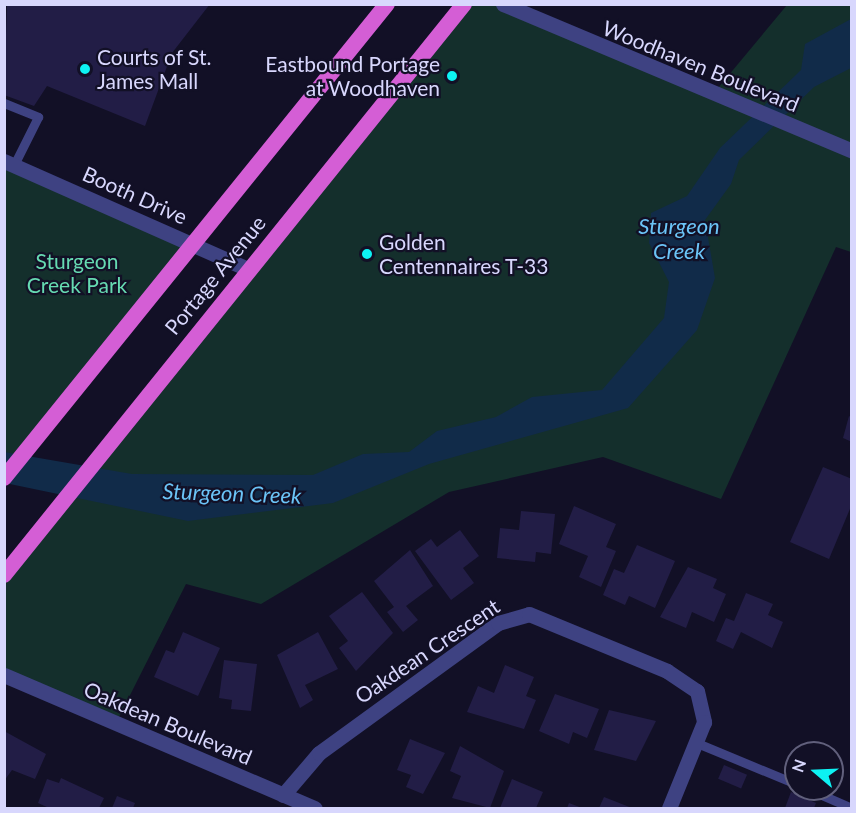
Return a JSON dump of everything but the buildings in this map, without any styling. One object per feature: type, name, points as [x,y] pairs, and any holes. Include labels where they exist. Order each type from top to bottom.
[{"type":"highway","name":"Portage Avenue","points":[[4,478],[387,4]]},
{"type":"highway","name":"Portage Avenue","points":[[5,574],[464,4]]},
{"type":"street","name":"Woodhaven Boulevard","points":[[503,4],[852,151]]},
{"type":"street","name":"Booth Drive","points":[[9,163],[195,244],[248,270]]},
{"type":"street","name":"Oakdean Crescent","points":[[283,795],[318,753],[498,623],[519,615],[543,617],[686,682],[705,709],[697,743],[669,808]]},
{"type":"street","name":"Oakdean Boulevard","points":[[4,675],[315,808]]},
{"type":"lane","points":[[4,103],[38,117],[9,163]]},
{"type":"lane","points":[[697,743],[784,779]]},
{"type":"lane","points":[[836,801],[852,808]]},
{"type":"green space","points":[[464,5],[503,5],[713,94],[787,5],[851,5],[851,252],[836,247],[721,499],[603,457],[449,492],[261,604],[186,584],[116,723],[5,675],[5,575]]},
{"type":"green space","name":"Sturgeon Creek Park","points":[[5,161],[195,244],[5,478]]},
{"type":"water","name":"Sturgeon Creek","points":[[851,19],[851,68],[814,87],[739,160],[731,184],[705,220],[715,278],[697,330],[628,408],[429,464],[333,503],[188,521],[5,483],[4,452],[132,474],[313,475],[363,454],[409,452],[437,431],[496,417],[532,397],[602,390],[664,318],[669,282],[649,243],[651,213],[687,196],[720,148],[801,70],[805,44]]},
{"type":"place","name":"Courts of St. James Mall","points":[[85,69]]},
{"type":"place","name":"Eastbound Portage at Woodhaven","points":[[452,76]]},
{"type":"place","name":"Golden Centennaires T-33","points":[[367,254]]}]
